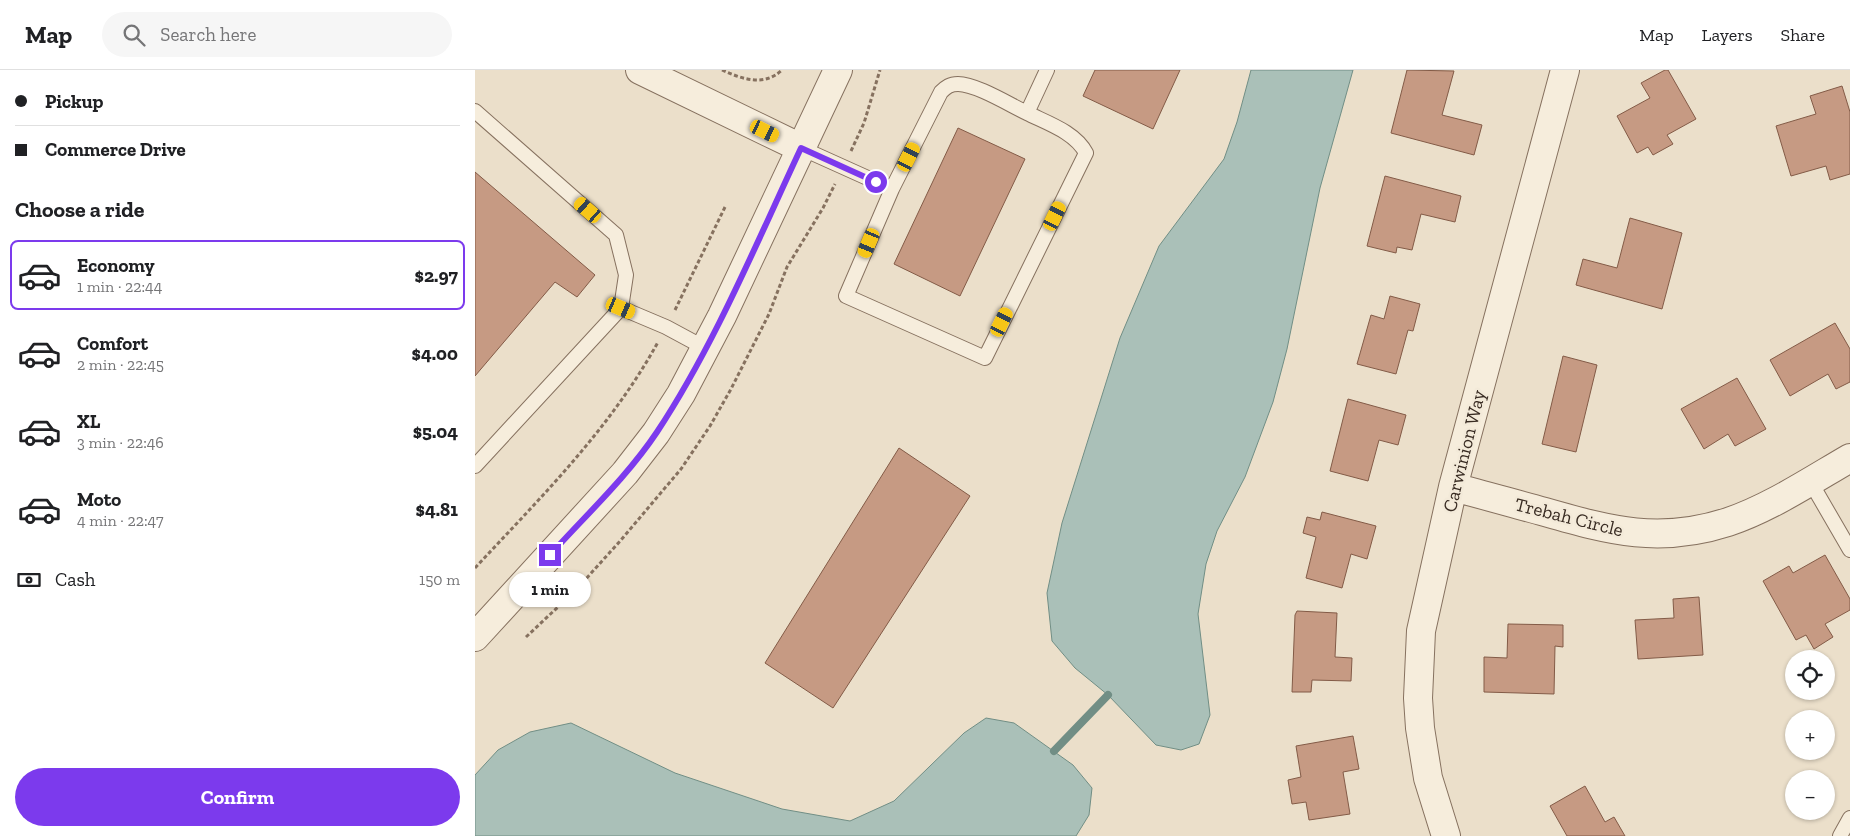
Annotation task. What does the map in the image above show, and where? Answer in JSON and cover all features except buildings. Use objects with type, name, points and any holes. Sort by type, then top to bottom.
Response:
[{"type":"street","points":[[640,70],[801,148]]},
{"type":"street","points":[[475,637],[625,473],[656,434],[681,394],[705,348],[838,70]]},
{"type":"street","name":"Carwinion Way","points":[[1445,836],[1430,787],[1423,753],[1418,698],[1421,631],[1453,487],[1565,70]]},
{"type":"street","name":"Trebah Circle","points":[[1453,487],[1605,528],[1631,532],[1673,533],[1701,529],[1730,521],[1764,506],[1850,458]]},
{"type":"lane","points":[[1027,113],[1047,70]]},
{"type":"lane","points":[[958,84],[969,85],[1027,113],[1072,136],[1081,144],[1086,153],[985,358],[846,296],[892,189],[941,92],[948,86],[958,84]]},
{"type":"lane","points":[[475,111],[616,235],[626,275],[621,308],[475,466]]},
{"type":"lane","points":[[801,148],[892,189]]},
{"type":"lane","points":[[621,308],[666,327],[705,348]]},
{"type":"lane","points":[[1810,481],[1850,550]]},
{"type":"lane","points":[[1840,836],[1850,818]]},
{"type":"path","points":[[722,70],[744,79],[757,81],[781,70]]},
{"type":"path","points":[[526,637],[575,591],[621,540],[681,469],[705,433],[769,314],[787,267],[823,208],[843,168],[864,123],[881,70]]},
{"type":"path","points":[[475,568],[585,449],[606,423],[651,354],[666,327],[688,287],[726,205]]},
{"type":"water","points":[[1251,70],[1353,70],[1320,188],[1287,349],[1273,402],[1245,477],[1217,531],[1206,564],[1198,614],[1210,715],[1199,744],[1181,750],[1156,745],[1108,695],[1075,668],[1052,641],[1047,593],[1062,523],[1120,338],[1159,246],[1224,159],[1237,122]]},
{"type":"water","points":[[986,718],[1014,723],[1073,765],[1092,788],[1089,815],[1076,836],[475,836],[475,775],[498,750],[530,732],[571,723],[675,773],[782,809],[850,821],[894,801],[964,733]]},
{"type":"waterway","points":[[1054,751],[1108,695]]},
{"type":"route","points":[[550,555],[625,473],[656,434],[681,394],[722,316],[801,148],[876,182]]}]
